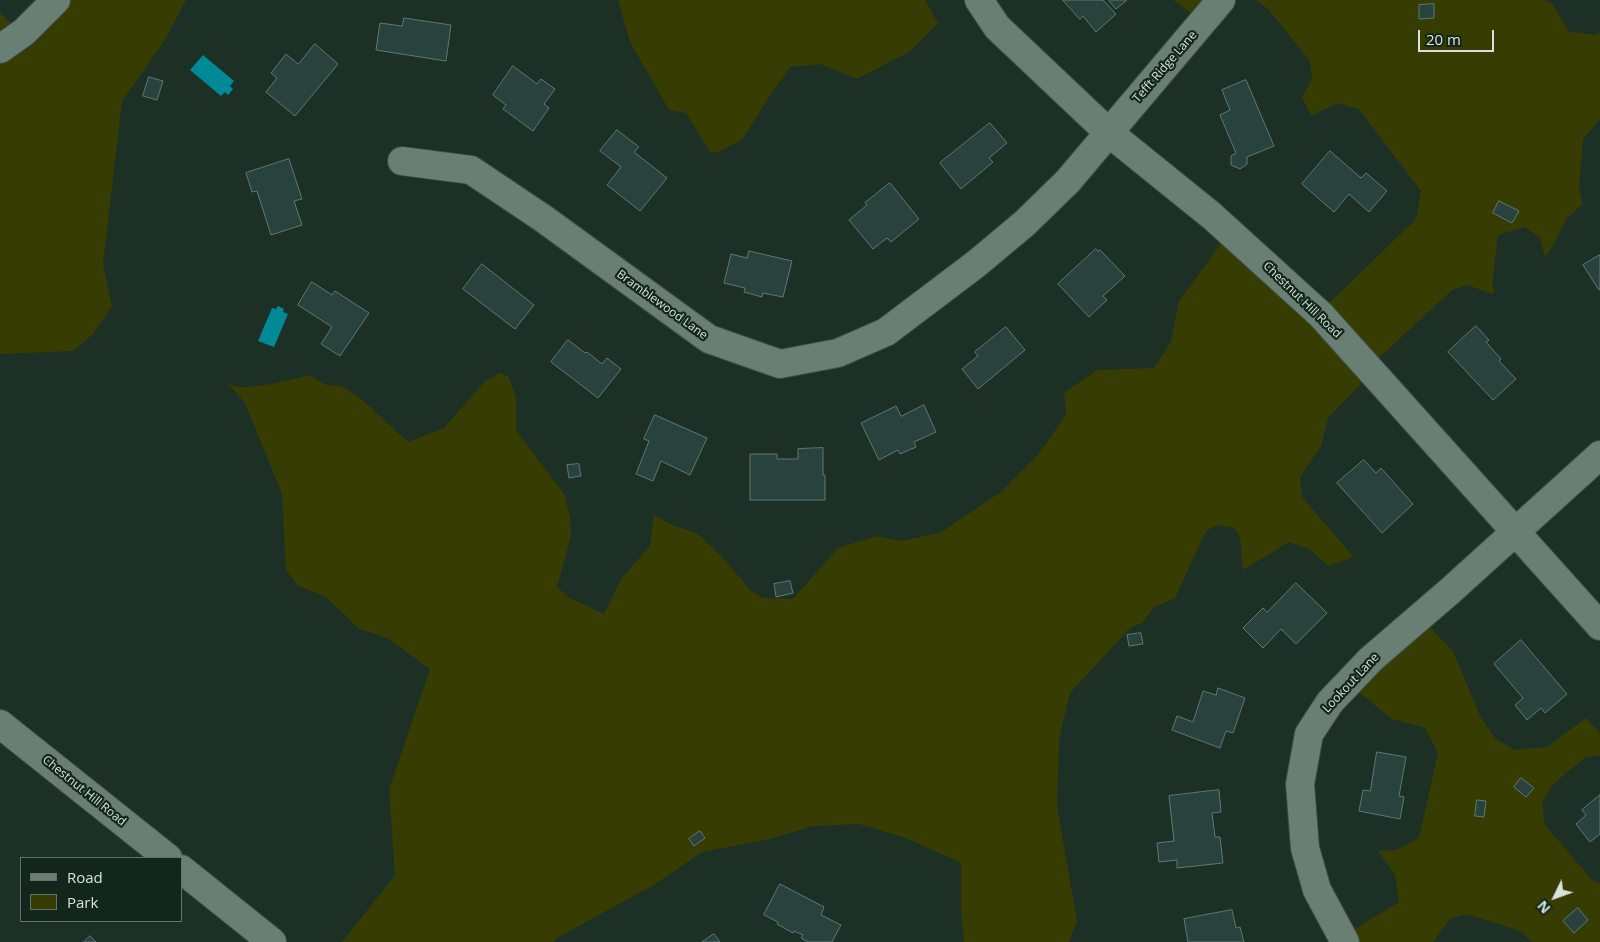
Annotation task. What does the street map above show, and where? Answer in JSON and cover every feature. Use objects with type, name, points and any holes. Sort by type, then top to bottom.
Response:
[{"type":"street","points":[[0,49],[24,32],[56,0]]},
{"type":"street","name":"Chestnut Hill Road","points":[[979,0],[996,27],[1108,132],[1212,216],[1321,315],[1600,626]]},
{"type":"street","name":"Tefft Ridge Lane","points":[[1108,132],[1166,67],[1221,0]]},
{"type":"street","name":"Bramblewood Lane","points":[[402,161],[471,170],[544,219],[709,339],[780,364],[838,353],[886,332],[976,264],[1025,222],[1068,181],[1108,132]]},
{"type":"street","name":"Lookout Lane","points":[[1345,942],[1317,890],[1305,848],[1300,784],[1309,734],[1330,702],[1371,659],[1450,591],[1600,455]]},
{"type":"street","name":"Chestnut Hill Road","points":[[0,724],[167,857]]},
{"type":"street","points":[[182,870],[272,942]]},
{"type":"green space","points":[[53,0],[186,0],[165,40],[122,101],[103,264],[112,306],[92,335],[73,351],[0,354],[0,12],[18,31]]},
{"type":"green space","points":[[618,0],[925,0],[938,23],[909,52],[857,79],[820,64],[790,67],[742,140],[718,152],[710,152],[686,113],[669,110],[630,42]]},
{"type":"green space","points":[[1173,0],[1220,0],[1193,14]]},
{"type":"green space","points":[[1256,0],[1542,0],[1552,3],[1568,31],[1595,35],[1600,32],[1600,119],[1583,139],[1579,189],[1583,204],[1566,219],[1553,246],[1545,257],[1540,238],[1525,227],[1498,235],[1492,286],[1495,289],[1493,294],[1467,285],[1452,290],[1379,358],[1376,368],[1328,418],[1321,446],[1300,477],[1302,497],[1354,557],[1328,566],[1309,549],[1289,542],[1243,570],[1240,537],[1234,528],[1217,525],[1206,531],[1175,598],[1153,608],[1142,623],[1131,627],[1070,693],[1059,740],[1057,806],[1077,921],[1069,942],[964,942],[961,912],[961,863],[906,838],[859,824],[813,826],[770,839],[702,852],[654,885],[557,938],[553,942],[342,942],[395,875],[389,789],[430,669],[387,638],[359,629],[327,598],[297,585],[286,570],[282,494],[245,403],[227,383],[234,386],[255,386],[310,375],[326,385],[341,386],[359,397],[408,442],[444,428],[485,381],[500,373],[508,376],[516,397],[516,430],[565,495],[571,536],[557,587],[570,598],[604,614],[621,579],[650,546],[654,515],[674,526],[697,533],[725,560],[751,591],[763,598],[793,599],[838,548],[877,536],[900,541],[940,533],[1002,491],[1037,456],[1066,415],[1064,393],[1097,370],[1154,368],[1171,342],[1179,301],[1231,230],[1327,305],[1416,219],[1421,191],[1359,109],[1337,103],[1311,116],[1302,97],[1312,79],[1310,61],[1269,10]]},
{"type":"green space","points":[[1419,616],[1453,651],[1481,718],[1496,739],[1515,750],[1547,747],[1586,718],[1600,733],[1600,755],[1586,757],[1552,785],[1542,803],[1545,825],[1592,880],[1600,884],[1600,942],[1533,942],[1518,930],[1466,914],[1450,919],[1433,942],[1352,942],[1348,933],[1399,902],[1395,875],[1378,851],[1396,850],[1419,838],[1438,753],[1425,728],[1392,719],[1348,684]]},
{"type":"water","points":[[203,55],[234,81],[230,86],[233,89],[228,95],[225,92],[221,96],[190,70]]},
{"type":"water","points":[[278,306],[284,309],[283,312],[288,314],[274,347],[258,341],[272,308],[276,309]]},
{"type":"building","points":[[1063,0],[1103,0],[1116,14],[1096,32],[1083,16],[1080,19]]},
{"type":"building","points":[[1110,0],[1127,0],[1116,9]]},
{"type":"building","points":[[1434,4],[1434,18],[1419,19],[1419,5]]},
{"type":"building","points":[[404,18],[451,25],[446,61],[376,50],[380,23],[402,26]]},
{"type":"building","points":[[315,44],[338,64],[295,116],[266,92],[277,78],[271,73],[286,54],[298,64]]},
{"type":"building","points":[[513,66],[537,84],[541,79],[555,89],[544,104],[549,108],[533,131],[503,109],[506,105],[493,95]]},
{"type":"building","points":[[149,77],[163,81],[157,100],[143,96]]},
{"type":"building","points":[[1246,80],[1274,146],[1247,157],[1247,164],[1240,169],[1231,165],[1231,156],[1236,153],[1220,115],[1230,110],[1222,90]]},
{"type":"building","points":[[990,123],[1007,143],[989,158],[993,162],[961,189],[940,163]]},
{"type":"building","points":[[617,130],[639,147],[634,152],[667,178],[640,211],[607,185],[621,167],[600,151]]},
{"type":"building","points":[[1330,151],[1361,178],[1366,173],[1387,191],[1369,212],[1349,194],[1334,212],[1302,184]]},
{"type":"building","points":[[289,159],[302,199],[294,201],[302,225],[271,235],[257,191],[252,192],[246,173]]},
{"type":"building","points":[[890,183],[919,219],[891,242],[887,238],[873,249],[849,220],[867,205],[865,203]]},
{"type":"building","points":[[1499,201],[1519,211],[1512,223],[1493,213]]},
{"type":"building","points":[[1096,249],[1100,250],[1125,276],[1103,296],[1107,300],[1089,317],[1058,284]]},
{"type":"building","points":[[749,251],[792,261],[783,297],[763,293],[762,297],[744,292],[745,288],[724,283],[731,254],[747,258]]},
{"type":"building","points":[[1600,255],[1600,289],[1599,290],[1583,265]]},
{"type":"building","points":[[482,264],[534,305],[515,329],[463,289]]},
{"type":"building","points":[[312,282],[332,295],[335,291],[369,313],[340,356],[321,344],[332,327],[298,305]]},
{"type":"building","points":[[1476,326],[1489,340],[1486,342],[1501,359],[1499,361],[1516,379],[1493,400],[1448,352]]},
{"type":"building","points":[[1006,327],[1025,350],[978,389],[962,369],[978,356],[975,352]]},
{"type":"building","points":[[568,340],[602,364],[607,358],[621,369],[598,398],[551,362]]},
{"type":"building","points":[[924,405],[936,432],[914,442],[916,447],[900,454],[898,450],[879,460],[861,423],[896,406],[901,416]]},
{"type":"building","points":[[655,415],[707,438],[690,475],[661,461],[653,481],[636,474],[649,441],[644,439]]},
{"type":"building","points":[[823,448],[825,500],[750,500],[750,454],[777,454],[777,459],[798,459],[798,449]]},
{"type":"building","points":[[1364,460],[1376,473],[1381,468],[1413,504],[1382,533],[1337,483]]},
{"type":"building","points":[[579,464],[581,476],[569,478],[567,465]]},
{"type":"building","points":[[790,581],[793,593],[776,597],[774,584]]},
{"type":"building","points":[[1296,583],[1327,613],[1296,644],[1281,629],[1263,648],[1243,628],[1263,608],[1267,612]]},
{"type":"building","points":[[1141,633],[1143,644],[1129,646],[1127,635]]},
{"type":"building","points":[[1521,640],[1567,694],[1545,713],[1541,708],[1527,720],[1515,705],[1523,698],[1494,664]]},
{"type":"building","points":[[1218,688],[1245,698],[1233,733],[1226,731],[1220,748],[1172,730],[1177,716],[1193,722],[1203,691],[1216,695]]},
{"type":"building","points":[[1377,752],[1406,757],[1399,796],[1404,797],[1400,819],[1359,811],[1363,790],[1370,791]]},
{"type":"building","points":[[1521,778],[1534,788],[1526,797],[1514,787]]},
{"type":"building","points":[[1219,790],[1221,812],[1212,813],[1215,837],[1220,837],[1223,863],[1177,868],[1177,860],[1159,862],[1157,843],[1174,841],[1169,796]]},
{"type":"building","points":[[1600,795],[1600,834],[1590,842],[1576,824],[1586,815],[1582,810]]},
{"type":"building","points":[[1477,800],[1486,801],[1484,817],[1475,816]]},
{"type":"building","points":[[700,831],[705,838],[694,846],[689,839]]},
{"type":"building","points":[[780,884],[824,907],[821,915],[841,925],[832,942],[808,942],[801,938],[803,935],[794,931],[793,933],[764,915]]},
{"type":"building","points":[[1578,908],[1588,920],[1574,933],[1563,921]]},
{"type":"building","points":[[1232,910],[1236,928],[1240,927],[1244,942],[1188,942],[1184,919]]},
{"type":"building","points":[[714,934],[720,942],[702,942]]},
{"type":"building","points":[[90,936],[96,942],[84,942]]}]
